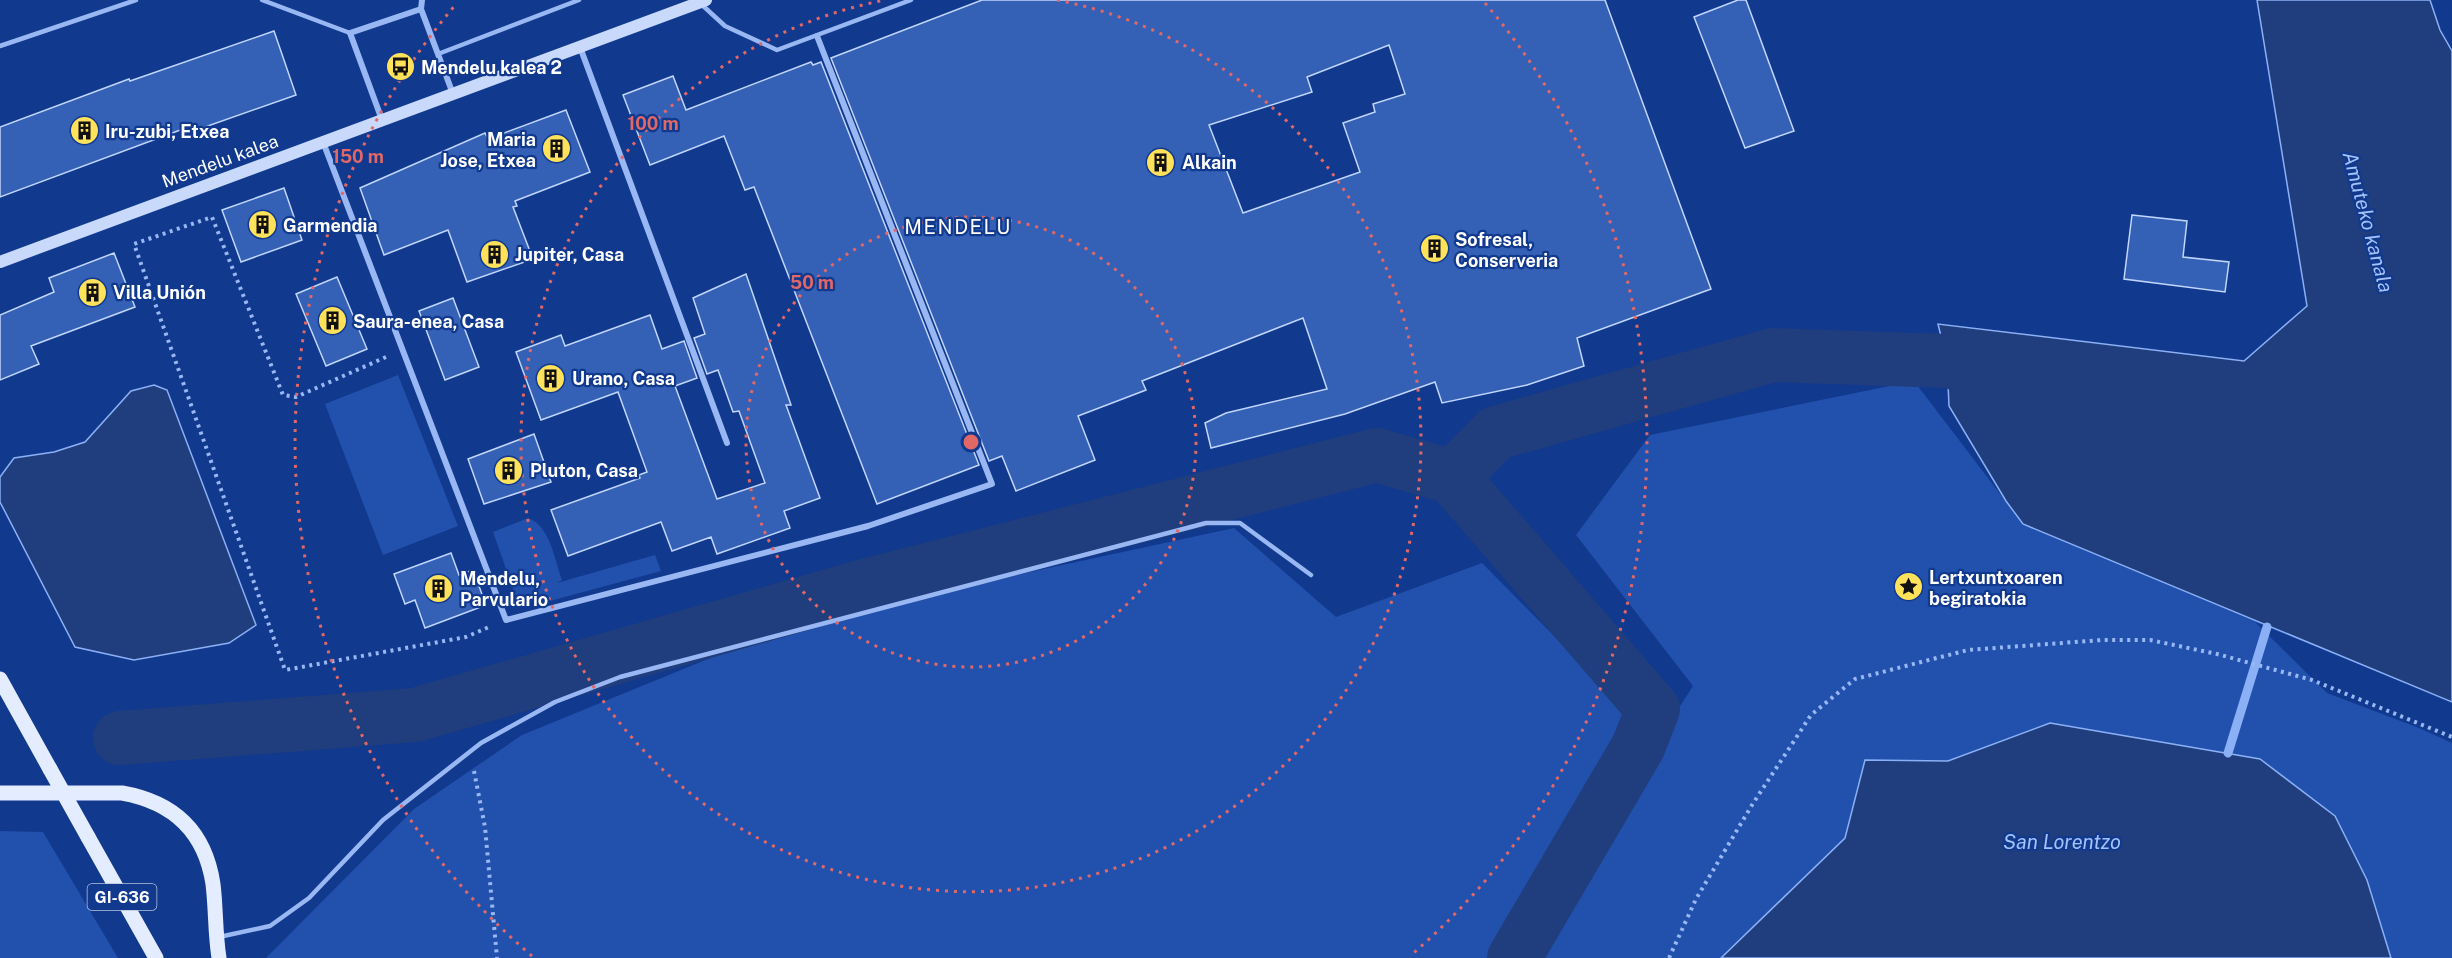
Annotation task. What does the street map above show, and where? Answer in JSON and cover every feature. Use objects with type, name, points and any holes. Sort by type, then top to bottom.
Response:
[{"type":"main road","name":"Mendelu kalea","points":[[0,262],[703,1]]},
{"type":"main road","name":"GI-636","points":[[0,679],[156,958]]},
{"type":"main road","points":[[0,793],[122,793],[141,796],[177,815],[191,830],[210,866],[219,958]]},
{"type":"street","points":[[422,0],[421,9],[453,94]]},
{"type":"street","points":[[382,120],[351,33],[421,9]]},
{"type":"street","points":[[323,142],[506,620],[868,526],[992,484],[817,36]]},
{"type":"street","points":[[580,47],[726,443]]},
{"type":"lane","points":[[0,46],[136,0]]},
{"type":"lane","points":[[262,0],[351,33]]},
{"type":"lane","points":[[438,54],[579,0]]},
{"type":"lane","points":[[703,1],[725,26],[777,50],[911,0]]},
{"type":"lane","points":[[217,938],[270,926],[309,898],[383,820],[481,743],[555,702],[620,677],[1206,523],[1240,523],[1311,575]]},
{"type":"path","points":[[403,350],[296,397],[283,395],[212,217],[134,244],[285,670],[466,637],[506,620]]},
{"type":"path","points":[[1669,958],[1696,899],[1752,806],[1811,716],[1855,679],[1968,650],[2102,640],[2150,640],[2217,654],[2312,680],[2452,737]]},
{"type":"path","points":[[470,752],[485,826],[497,958]]},
{"type":"shaded area","points":[[398,375],[458,526],[383,555],[325,404]]},
{"type":"shaded area","points":[[1914,381],[2007,503],[2113,451],[2452,702],[2255,622],[2327,693],[2452,743],[2452,958],[2391,958],[2367,880],[2050,723],[1948,761],[1866,760],[1845,838],[1721,958],[1518,958],[1693,686],[1576,535],[1650,435]]},
{"type":"shaded area","points":[[528,518],[542,528],[551,544],[562,580],[557,583],[655,555],[661,571],[550,601],[522,604],[517,600],[493,532]]},
{"type":"shaded area","points":[[1234,528],[1336,617],[1482,563],[1636,719],[1488,958],[266,958],[414,809],[522,735],[798,622]]},
{"type":"shaded area","points":[[0,831],[43,832],[118,958],[0,958]]},
{"type":"water","name":"Amuteko kanala","points":[[2257,0],[2430,0],[2440,30],[2452,51],[2452,702],[2023,524],[2006,501],[1949,406],[1947,361],[1938,324],[2244,361],[2307,306]]},
{"type":"water","points":[[154,385],[167,390],[256,625],[229,643],[134,660],[75,647],[0,502],[0,477],[14,458],[54,452],[85,442],[131,391]]},
{"type":"water","name":"San Lorentzo","points":[[2050,723],[2260,759],[2335,816],[2367,880],[2391,958],[1721,958],[1845,838],[1865,760],[1948,761]]},
{"type":"building","points":[[982,0],[1605,0],[1711,289],[1577,338],[1584,366],[1527,385],[1442,403],[1435,382],[1345,414],[1211,448],[1205,423],[1226,413],[1327,389],[1303,318],[1142,381],[1146,390],[1078,416],[1095,460],[1016,491],[1002,456],[989,461],[831,58]],"holes":[[[1389,45],[1405,94],[1373,104],[1375,112],[1343,123],[1360,172],[1243,213],[1209,125],[1312,92],[1307,77]]]},
{"type":"building","points":[[1738,0],[1746,0],[1794,131],[1745,148],[1694,17]]},
{"type":"building","points":[[274,31],[296,95],[185,134],[183,129],[0,197],[0,127],[129,79],[130,81]]},
{"type":"building","points":[[811,62],[813,65],[821,62],[979,465],[877,504],[754,187],[745,190],[724,136],[650,165],[623,95],[673,76],[686,110]]},
{"type":"building","points":[[566,110],[590,172],[515,201],[517,206],[513,207],[533,259],[467,282],[448,230],[384,255],[360,188],[485,133],[488,139]]},
{"type":"building","name":"Garmendia","points":[[284,188],[302,240],[241,262],[222,210]]},
{"type":"building","points":[[2132,215],[2187,221],[2183,257],[2229,262],[2225,292],[2124,279]]},
{"type":"building","points":[[114,253],[135,307],[31,346],[39,364],[0,380],[0,315],[54,292],[49,278]]},
{"type":"building","points":[[746,274],[791,405],[786,405],[820,498],[784,511],[790,528],[717,554],[711,537],[672,551],[661,522],[568,556],[551,510],[640,478],[639,475],[647,472],[618,392],[541,420],[516,352],[561,335],[565,346],[650,315],[662,349],[684,341],[697,378],[675,386],[717,499],[765,483],[739,411],[733,412],[718,370],[707,374],[694,338],[705,334],[693,298]]},
{"type":"building","name":"Saura-enea, Casa","points":[[337,277],[367,349],[326,366],[296,294]]},
{"type":"building","points":[[453,298],[479,367],[445,380],[419,311]]},
{"type":"building","name":"Pluton, Casa","points":[[534,434],[551,482],[484,504],[468,459]]},
{"type":"building","name":"Mendelu, Parvulario","points":[[451,553],[459,575],[473,570],[486,605],[425,628],[415,600],[405,604],[394,574]]},
{"type":"waterway","points":[[120,738],[415,715],[857,588],[1377,455],[1452,477],[1496,433],[1773,355],[1947,361],[2018,380]]},
{"type":"waterway","points":[[1452,477],[1653,709],[1638,747],[1514,958]]},
{"type":"waterway","points":[[2228,753],[2267,627]]},
{"type":"place","name":"Mendelu kalea 2","points":[[400,67]]},
{"type":"place","name":"Iru-zubi, Etxea","points":[[84,131]]},
{"type":"place","name":"Maria Jose, Etxea","points":[[557,149]]},
{"type":"place","name":"Alkain","points":[[1161,162]]},
{"type":"place","name":"Garmendia","points":[[262,225]]},
{"type":"place","name":"Sofresal, Conserveria","points":[[1434,249]]},
{"type":"place","name":"Jupiter, Casa","points":[[494,254]]},
{"type":"place","name":"Villa Unión","points":[[92,292]]},
{"type":"place","name":"Saura-enea, Casa","points":[[332,321]]},
{"type":"place","name":"Urano, Casa","points":[[551,378]]},
{"type":"place","name":"Pluton, Casa","points":[[509,470]]},
{"type":"place","name":"Lertxuntxoaren begiratokia","points":[[1908,587]]},
{"type":"place","name":"Mendelu, Parvulario","points":[[439,588]]},
{"type":"district","name":"MENDELU","points":[[958,227]]}]
